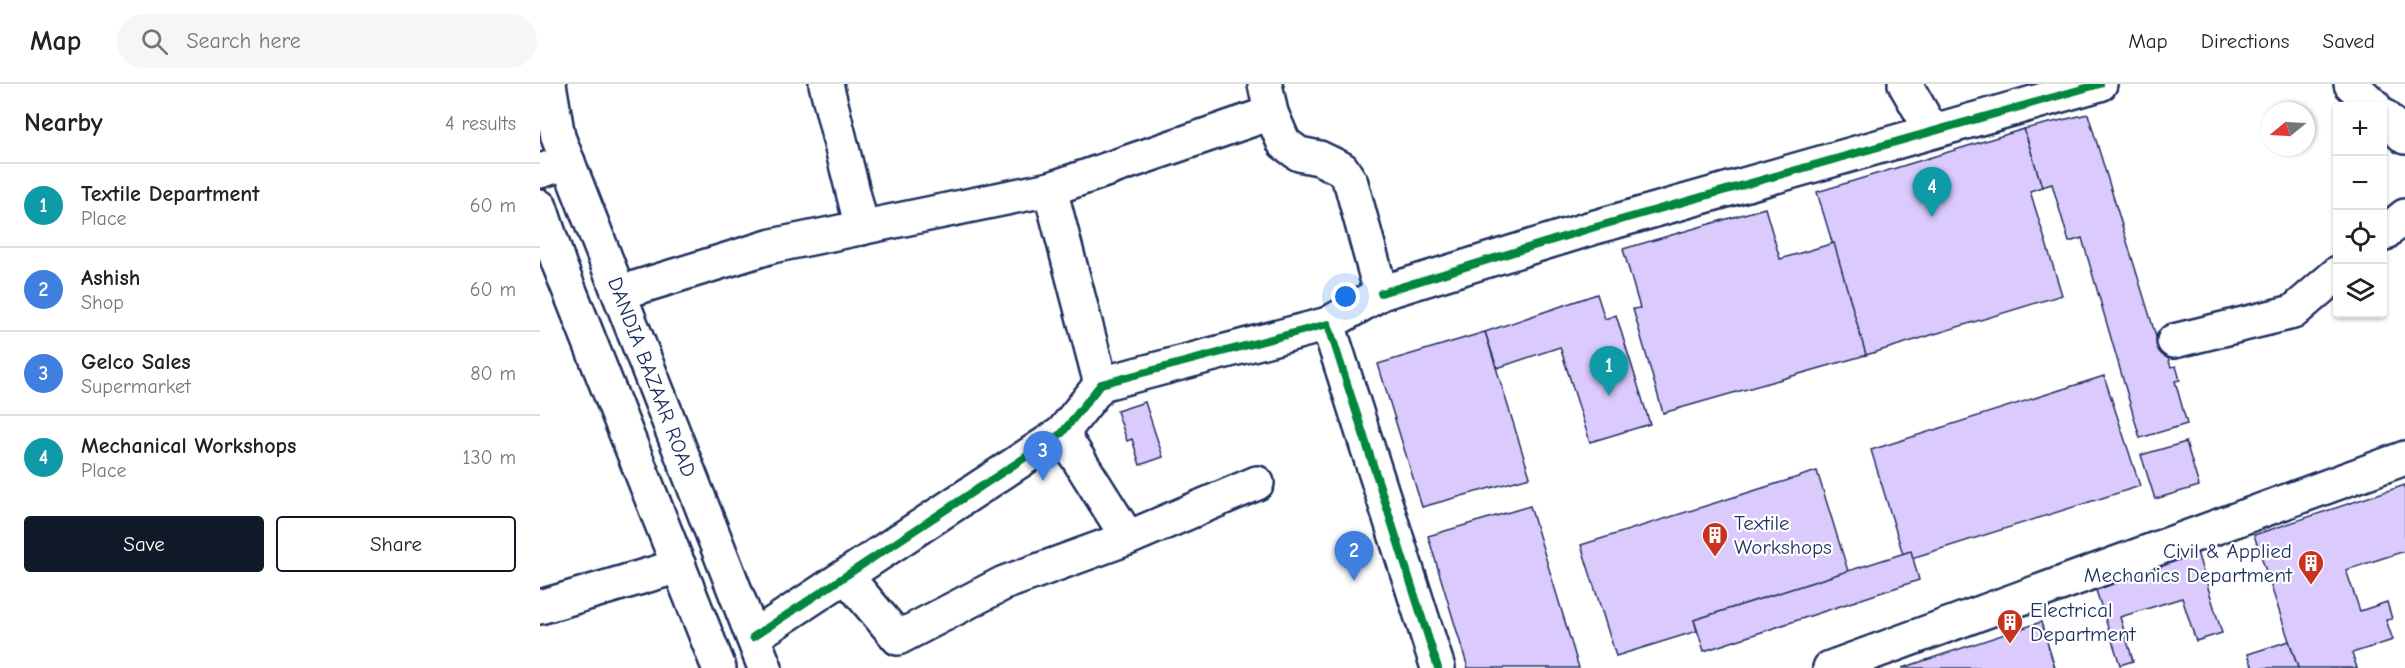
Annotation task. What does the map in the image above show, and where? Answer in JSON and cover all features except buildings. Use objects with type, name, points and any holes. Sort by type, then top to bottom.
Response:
[{"type":"street","name":"DANDIA BAZAAR ROAD","points":[[549,84],[558,137],[554,166],[619,293],[765,668]]},
{"type":"street","points":[[826,84],[862,228]]},
{"type":"street","points":[[1905,84],[1932,131]]},
{"type":"street","points":[[753,637],[1062,433],[1101,384],[1328,324],[1381,293],[1592,228],[2100,84]]},
{"type":"street","points":[[2351,84],[2370,102]]},
{"type":"street","points":[[619,293],[772,246],[1050,189],[1268,99],[1284,143],[1299,154],[1318,158],[1342,169],[1351,183],[1381,293]]},
{"type":"street","points":[[2387,120],[2405,137]]},
{"type":"street","points":[[1050,189],[1101,384]]},
{"type":"street","name":"DANDIA BAZAAR ROAD","points":[[540,207],[559,264],[719,668]]},
{"type":"street","points":[[2387,231],[2405,216]]},
{"type":"street","points":[[2174,341],[2293,312],[2333,277]]},
{"type":"street","points":[[1328,324],[1432,666]]},
{"type":"street","points":[[1062,433],[1128,538]]},
{"type":"street","points":[[1830,668],[2405,458]]},
{"type":"street","points":[[846,576],[898,638],[1004,583],[1128,538],[1257,483]]},
{"type":"street","points":[[540,608],[679,566]]},
{"type":"cycle path","points":[[1381,293],[1592,228],[2100,84]]},
{"type":"cycle path","points":[[753,637],[1062,433],[1101,384],[1328,324],[1438,668]]},
{"type":"place","name":"Mechanical Workshops","points":[[1932,217]]},
{"type":"place","name":"Textile Department","points":[[1609,396]]},
{"type":"place","name":"Gelco Sales","points":[[1043,481]]},
{"type":"place","name":"Textile Workshops","points":[[1715,558]]},
{"type":"place","name":"Ashish","points":[[1354,581]]},
{"type":"place","name":"Civil & Applied Mechanics Department","points":[[2311,586]]},
{"type":"place","name":"Electrical Department","points":[[2010,645]]}]
